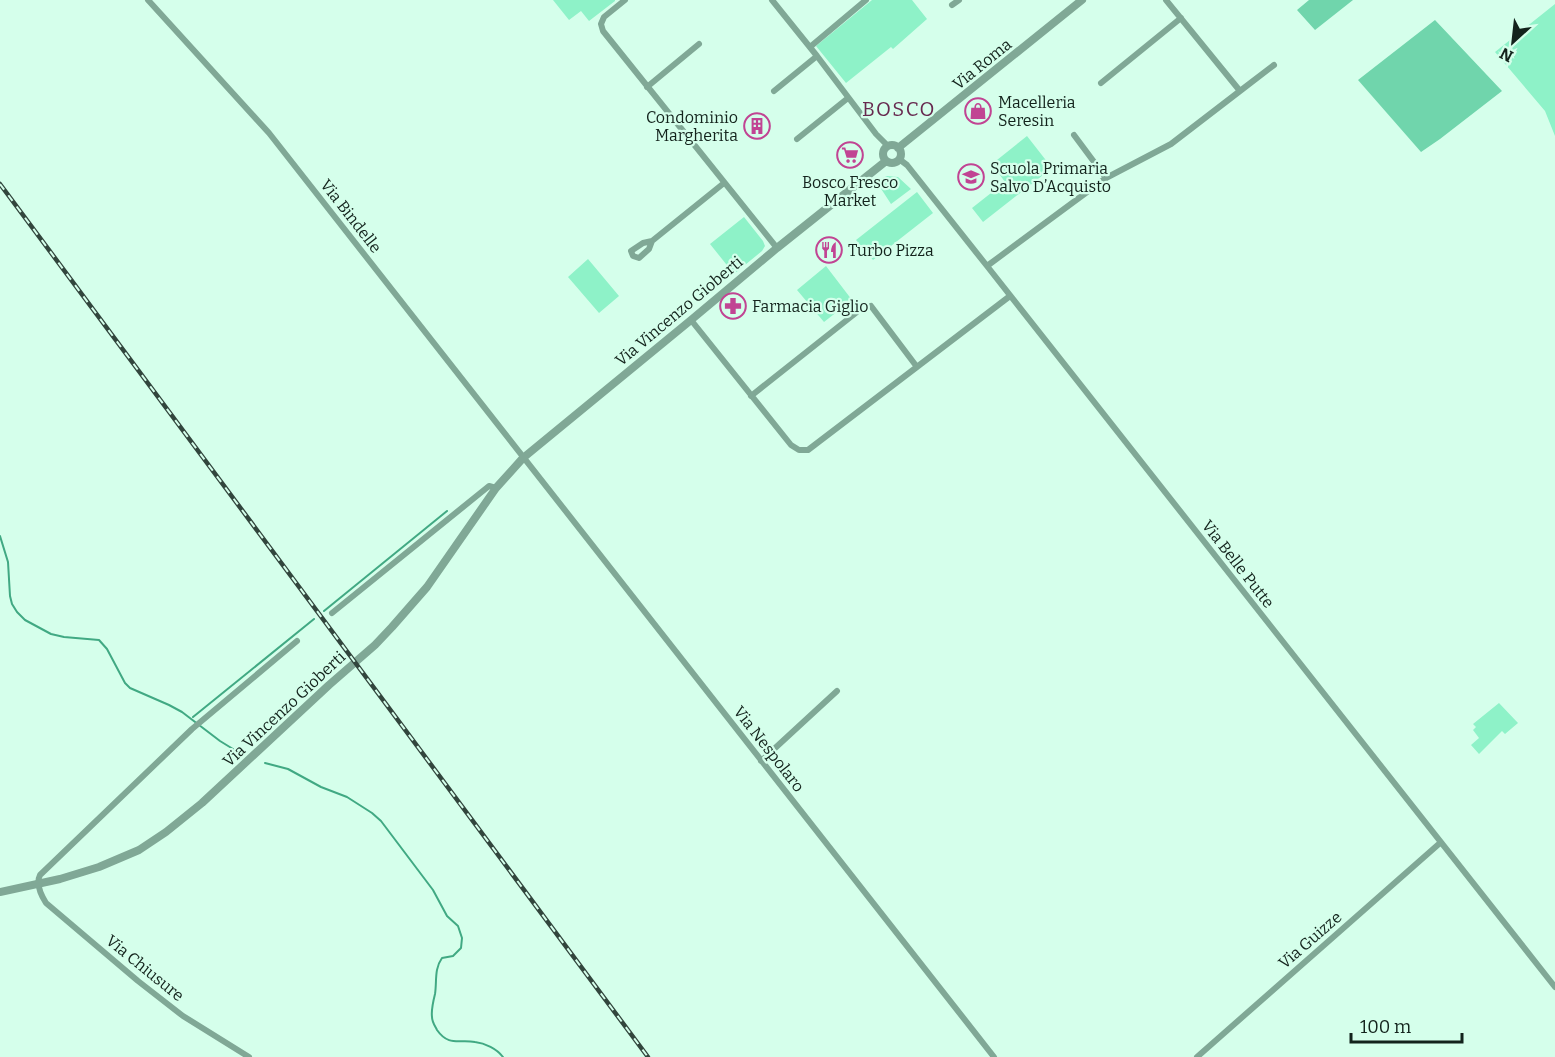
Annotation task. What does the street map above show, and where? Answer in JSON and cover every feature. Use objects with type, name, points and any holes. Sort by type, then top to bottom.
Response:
[{"type":"street","name":"Via Bindelle","points":[[148,0],[269,133],[523,458]]},
{"type":"street","points":[[625,0],[604,17],[601,24],[603,31],[777,248]]},
{"type":"street","points":[[772,0],[876,135],[888,146],[898,148],[901,154],[899,159],[893,163],[886,161],[883,153],[888,146]]},
{"type":"street","points":[[810,47],[866,0]]},
{"type":"street","points":[[952,5],[959,0]]},
{"type":"street","name":"Via Roma","points":[[898,148],[1082,0]]},
{"type":"street","points":[[1166,0],[1240,91]]},
{"type":"street","points":[[1101,83],[1181,18]]},
{"type":"street","points":[[646,87],[699,44]]},
{"type":"street","points":[[774,91],[817,56]]},
{"type":"street","points":[[987,266],[1106,178],[1171,144],[1274,65]]},
{"type":"street","points":[[797,138],[848,98]]},
{"type":"street","points":[[1074,135],[1106,178]]},
{"type":"street","name":"Via Belle Putte","points":[[899,159],[907,165],[1555,987]]},
{"type":"street","name":"Via Vincenzo Gioberti","points":[[0,892],[99,867],[139,850],[166,832],[375,645],[427,587],[496,488],[523,458],[886,161]]},
{"type":"street","points":[[652,241],[724,183]]},
{"type":"street","points":[[692,320],[791,445],[799,450],[808,450],[1010,296]]},
{"type":"street","points":[[871,306],[917,367]]},
{"type":"street","points":[[751,396],[857,312]]},
{"type":"street","name":"Via Nespolaro","points":[[523,458],[994,1057]]},
{"type":"street","name":"Via Vincenzo Gioberti","points":[[332,613],[489,486],[496,488]]},
{"type":"street","points":[[39,884],[40,874],[192,729],[297,641]]},
{"type":"street","points":[[761,761],[837,692]]},
{"type":"street","name":"Via Guizze","points":[[1197,1057],[1440,843]]},
{"type":"street","name":"Via Chiusure","points":[[39,884],[46,903],[138,981],[183,1016],[249,1057]]},
{"type":"green space","points":[[553,0],[615,1],[589,21],[581,11],[569,20]]},
{"type":"green space","points":[[872,0],[912,0],[927,19],[893,49],[891,47],[846,83],[816,46]]},
{"type":"green space","points":[[1309,0],[1353,0],[1315,30],[1297,10]]},
{"type":"green space","points":[[1555,4],[1555,136],[1545,111],[1495,52]]},
{"type":"green space","points":[[1435,20],[1502,91],[1421,152],[1358,80]]},
{"type":"green space","points":[[1027,136],[1052,168],[983,222],[972,208],[1005,182],[992,164]]},
{"type":"green space","points":[[887,176],[898,177],[911,189],[891,204],[876,181]]},
{"type":"green space","points":[[917,192],[933,213],[873,260],[856,240]]},
{"type":"green space","points":[[744,217],[765,246],[734,274],[710,244]]},
{"type":"green space","points":[[588,259],[619,296],[599,313],[568,277]]},
{"type":"green space","points":[[826,266],[852,300],[824,322],[797,290]]},
{"type":"green space","points":[[1499,703],[1518,723],[1505,734],[1502,731],[1479,754],[1471,745],[1479,738],[1473,730],[1476,727],[1473,724]]},
{"type":"waterway","points":[[324,611],[447,511]]},
{"type":"waterway","points":[[0,536],[8,562],[12,604],[25,620],[51,634],[99,640],[107,649],[130,688],[182,712],[233,749]]},
{"type":"waterway","points":[[193,717],[314,619]]},
{"type":"waterway","points":[[265,763],[288,769],[321,787],[347,797],[381,821],[433,890],[447,916],[458,926],[462,938],[461,948],[453,956],[442,958],[438,967],[432,1012],[432,1019],[437,1030],[446,1039],[483,1044],[494,1049],[503,1057]]},
{"type":"railway","points":[[0,184],[648,1057]]},
{"type":"place","name":"Macelleria Seresin","points":[[978,111]]},
{"type":"place","name":"Condominio Margherita","points":[[757,126]]},
{"type":"place","name":"Bosco Fresco Market","points":[[850,155]]},
{"type":"place","name":"Scuola Primaria Salvo D’Acquisto","points":[[971,177]]},
{"type":"place","name":"Turbo Pizza","points":[[829,250]]},
{"type":"place","name":"Farmacia Giglio","points":[[733,306]]},
{"type":"district","name":"BOSCO","points":[[899,109]]}]
